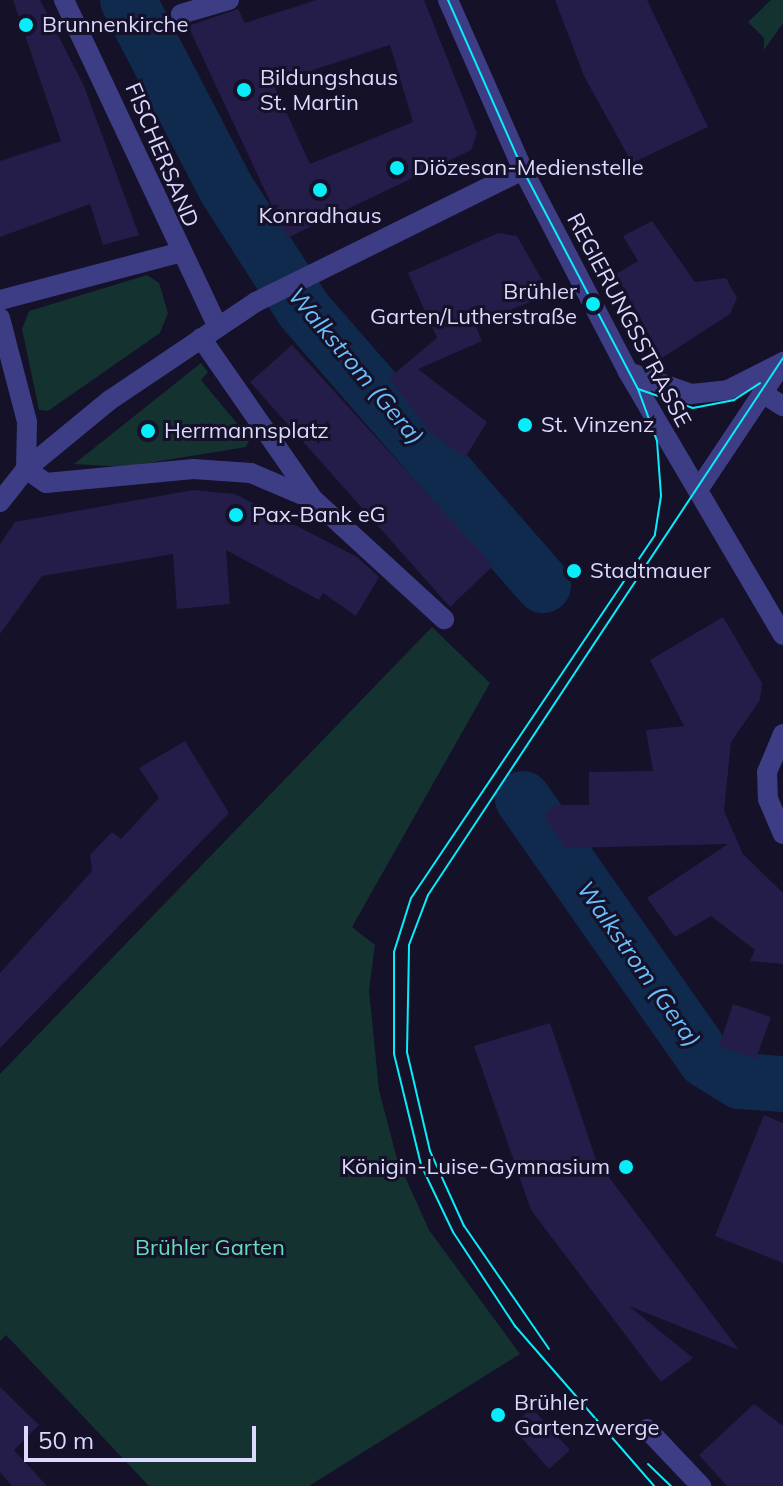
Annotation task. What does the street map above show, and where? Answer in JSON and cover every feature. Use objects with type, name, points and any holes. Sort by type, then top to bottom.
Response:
[{"type":"street","name":"FISCHERSAND","points":[[64,0],[178,253],[210,332]]},
{"type":"street","points":[[181,14],[229,0]]},
{"type":"street","name":"REGIERUNGSSTRASSE","points":[[448,0],[523,170],[628,372],[783,635]]},
{"type":"street","points":[[0,502],[26,469],[210,332],[256,302],[318,267],[523,170]]},
{"type":"street","points":[[0,300],[178,253]]},
{"type":"street","points":[[0,318],[27,422],[26,469]]},
{"type":"street","points":[[210,332],[313,499],[444,619]]},
{"type":"street","points":[[628,372],[691,394],[728,390],[783,362]]},
{"type":"street","points":[[698,490],[783,362]]},
{"type":"street","points":[[762,393],[783,406]]},
{"type":"street","points":[[26,469],[46,483],[193,469],[251,473],[313,499]]},
{"type":"street","points":[[783,734],[767,772],[768,799],[783,834]]},
{"type":"street","points":[[647,1429],[701,1486]]},
{"type":"green space","points":[[771,0],[783,0],[783,23],[764,50],[764,38],[748,22]]},
{"type":"green space","points":[[147,275],[159,283],[168,313],[160,333],[48,411],[39,410],[22,329],[29,311]]},
{"type":"green space","points":[[201,363],[208,372],[201,380],[250,439],[246,447],[124,467],[74,464]]},
{"type":"green space","name":"Brühler Garten","points":[[432,627],[490,683],[352,927],[375,945],[369,990],[379,1090],[397,1159],[429,1230],[520,1354],[309,1486],[149,1486],[6,1335],[0,1341],[0,1074]]},
{"type":"building","points":[[13,0],[40,0],[84,86],[139,235],[103,245],[90,204],[0,237],[0,161],[61,141]]},
{"type":"building","points":[[316,0],[424,0],[477,133],[471,150],[287,238],[188,26],[238,9],[245,23]],"holes":[[[390,45],[413,122],[310,164],[273,83]]]},
{"type":"building","points":[[555,0],[647,0],[708,127],[632,163],[584,76]]},
{"type":"building","points":[[652,221],[695,282],[726,278],[737,298],[730,314],[662,358],[616,274],[638,261],[623,236]]},
{"type":"building","points":[[498,233],[517,236],[550,294],[475,324],[482,341],[418,369],[487,422],[465,458],[430,432],[389,378],[437,338],[408,273]]},
{"type":"building","points":[[292,345],[493,566],[450,607],[250,382]]},
{"type":"building","points":[[193,490],[235,494],[357,557],[379,577],[356,616],[323,593],[319,600],[226,550],[230,604],[177,609],[173,554],[42,576],[0,634],[0,544],[15,522]]},
{"type":"building","points":[[723,617],[762,683],[760,700],[731,742],[724,811],[743,854],[783,893],[783,964],[750,961],[755,950],[711,916],[675,937],[647,898],[728,844],[565,848],[544,816],[554,805],[589,805],[589,772],[653,771],[646,730],[684,726],[650,660]]},
{"type":"building","points":[[185,741],[229,813],[0,1048],[0,973],[92,871],[90,855],[112,832],[121,839],[159,798],[139,768]]},
{"type":"building","points":[[733,1004],[771,1017],[756,1059],[719,1046]]},
{"type":"building","points":[[550,1023],[596,1160],[739,1350],[629,1306],[693,1358],[661,1382],[531,1210],[474,1046]]},
{"type":"building","points":[[764,1115],[783,1123],[783,1263],[715,1236]]},
{"type":"building","points":[[0,1387],[39,1425],[14,1450],[47,1486],[12,1486],[0,1472]]},
{"type":"building","points":[[754,1404],[783,1426],[783,1486],[727,1486],[699,1455]]},
{"type":"building","points":[[532,1408],[570,1450],[549,1469],[511,1426]]},
{"type":"waterway","name":"Walkstrom (Gera)","points":[[128,0],[227,190],[303,309],[543,585]]},
{"type":"waterway","name":"Walkstrom (Gera)","points":[[523,799],[706,1060],[740,1081],[783,1084]]},
{"type":"tram line","points":[[448,0],[523,170],[638,389],[657,441],[661,496],[655,535],[411,898],[394,952],[394,1054],[421,1165],[453,1232],[515,1326],[654,1486]]},
{"type":"tram line","points":[[549,1349],[464,1226],[430,1151],[407,1052],[409,945],[428,895],[783,358]]},
{"type":"tram line","points":[[638,389],[693,408],[734,400],[760,383]]},
{"type":"tram line","points":[[648,1464],[671,1486]]},
{"type":"place","name":"Brunnenkirche","points":[[26,25]]},
{"type":"place","name":"Bildungshaus St. Martin","points":[[244,90]]},
{"type":"place","name":"Diözesan-Medienstelle","points":[[397,168]]},
{"type":"place","name":"Konradhaus","points":[[320,190]]},
{"type":"place","name":"Brühler Garten/Lutherstraße","points":[[593,304]]},
{"type":"place","name":"St. Vinzenz","points":[[525,425]]},
{"type":"place","name":"Herrmannsplatz","points":[[148,431]]},
{"type":"place","name":"Pax-Bank eG","points":[[236,515]]},
{"type":"place","name":"Stadtmauer","points":[[574,571]]},
{"type":"place","name":"Königin-Luise-Gymnasium","points":[[626,1167]]},
{"type":"place","name":"Brühler Gartenzwerge","points":[[498,1415]]}]
